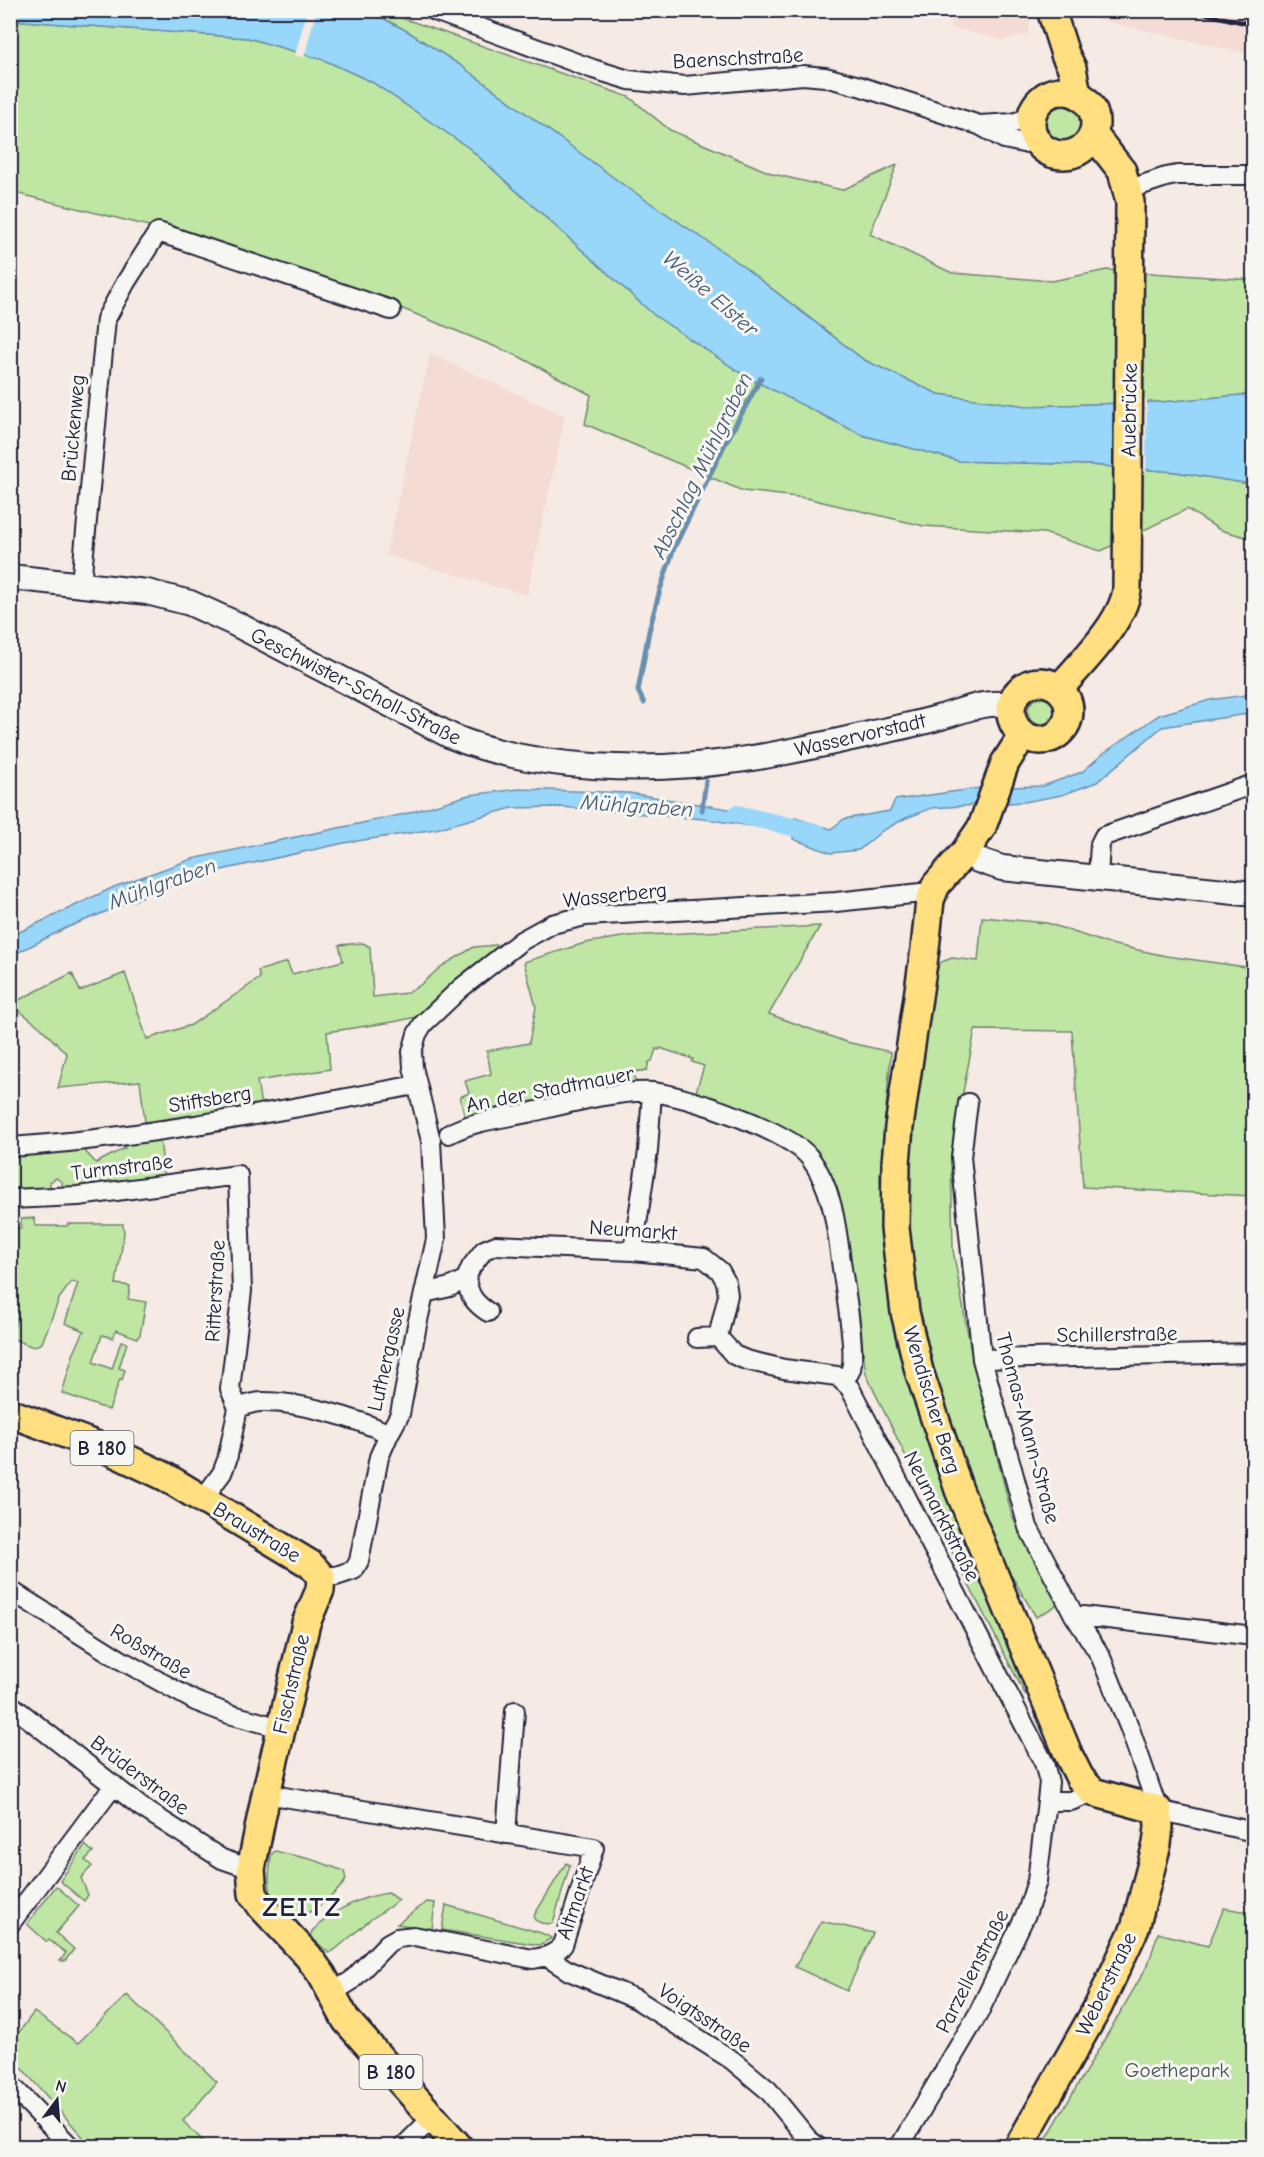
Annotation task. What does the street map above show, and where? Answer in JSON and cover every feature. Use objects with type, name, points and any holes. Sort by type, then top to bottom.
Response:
[{"type":"main road","points":[[1051,10],[1065,54],[1072,68],[1065,93]]},
{"type":"main road","points":[[1065,93],[1089,104],[1093,111],[1095,126],[1084,143],[1062,155],[1047,151],[1034,129],[1033,110],[1041,98],[1065,93]]},
{"type":"main road","points":[[1084,143],[1098,166],[1128,190]]},
{"type":"main road","name":"Auebrücke","points":[[1059,689],[1116,620],[1126,598],[1131,244],[1128,190]]},
{"type":"main road","points":[[1044,682],[1059,689],[1069,706],[1066,725],[1060,733],[1042,740],[1023,735],[1014,724],[1012,717],[1012,705],[1016,696],[1028,685],[1044,682]]},
{"type":"main road","name":"Wendischer Berg","points":[[1023,735],[1009,756],[982,827],[965,852],[943,876],[931,895],[928,905],[925,949],[896,1163],[895,1228],[905,1312],[919,1371],[959,1490],[1069,1756],[1080,1778],[1094,1792]]},
{"type":"main road","name":"B 180","points":[[10,1413],[129,1459],[164,1476],[196,1496]]},
{"type":"main road","name":"Braustraße","points":[[196,1496],[310,1564],[321,1576]]},
{"type":"main road","name":"Fischstraße","points":[[266,1794],[306,1623],[320,1590],[321,1576]]},
{"type":"main road","points":[[1094,1792],[1158,1809]]},
{"type":"main road","points":[[250,1874],[266,1794]]},
{"type":"main road","name":"Weberstraße","points":[[1019,2146],[1098,2007],[1135,1928],[1157,1844],[1160,1827],[1158,1809]]},
{"type":"main road","name":"B 180","points":[[250,1874],[253,1894],[262,1907],[308,1956],[333,1992],[346,2019],[458,2146]]},
{"type":"street","name":"Baenschstraße","points":[[432,10],[629,80],[666,86],[685,86],[802,75],[825,77],[979,125],[1004,139],[1023,143],[1034,129],[1013,123],[979,125]]},
{"type":"street","points":[[1128,190],[1177,175],[1254,175]]},
{"type":"street","name":"Brückenweg","points":[[81,584],[106,319],[126,282],[158,232],[391,310]]},
{"type":"street","name":"Geschwister-Scholl-Straße","points":[[10,577],[147,592],[190,603],[236,624],[399,711],[476,747],[522,758],[588,765],[666,766],[707,763]]},
{"type":"street","name":"Wasservorstadt","points":[[707,763],[793,751],[921,723],[981,705],[1000,703],[1012,705]]},
{"type":"street","points":[[1098,877],[1101,840],[1104,836],[1254,784]]},
{"type":"street","points":[[965,852],[978,860],[1002,868],[1254,894]]},
{"type":"street","name":"Wasserberg","points":[[424,1293],[436,1239],[431,1141],[416,1085],[412,1052],[417,1034],[423,1024],[460,988],[521,940],[552,924],[585,916],[836,903],[921,893],[931,895]]},
{"type":"street","name":"Stiftsberg","points":[[10,1147],[100,1139],[215,1122],[416,1085]]},
{"type":"street","points":[[633,1251],[648,1151],[652,1092]]},
{"type":"street","name":"An der Stadtmauer","points":[[450,1134],[483,1123],[581,1101],[652,1092],[679,1097],[749,1121],[788,1141],[809,1156],[822,1177],[834,1216],[852,1355],[851,1369],[844,1381]]},
{"type":"street","name":"Thomas-Mann-Straße","points":[[968,1103],[961,1157],[982,1359],[1028,1527],[1074,1615],[1100,1655],[1130,1729],[1158,1809]]},
{"type":"street","name":"Turmstraße","points":[[10,1199],[78,1197],[238,1174]]},
{"type":"street","name":"Ritterstraße","points":[[238,1174],[242,1291],[230,1389],[238,1408]]},
{"type":"street","name":"Neumarkt","points":[[466,1279],[484,1250],[496,1245],[633,1251],[704,1258],[714,1265],[726,1282],[729,1295],[718,1337]]},
{"type":"street","points":[[424,1293],[450,1287],[466,1279],[469,1294],[477,1305],[488,1312]]},
{"type":"street","name":"Luthergasse","points":[[321,1576],[336,1576],[354,1570],[358,1561],[380,1457],[388,1434],[400,1414],[424,1293]]},
{"type":"street","points":[[697,1338],[718,1337],[734,1355],[746,1360],[837,1376],[844,1381]]},
{"type":"street","name":"Schillerstraße","points":[[982,1359],[1254,1353]]},
{"type":"street","name":"Neumarktstraße","points":[[844,1381],[857,1401],[1044,1764],[1049,1782],[1047,1801]]},
{"type":"street","points":[[196,1496],[222,1473],[238,1408],[258,1402],[281,1402],[372,1426],[388,1434]]},
{"type":"street","name":"Roßstraße","points":[[10,1590],[121,1660],[195,1701],[229,1714],[280,1728]]},
{"type":"street","points":[[1074,1615],[1254,1636]]},
{"type":"street","name":"Brüderstraße","points":[[13,1710],[141,1807],[226,1862],[250,1874]]},
{"type":"street","points":[[506,1834],[515,1711]]},
{"type":"street","points":[[10,1924],[114,1785]]},
{"type":"street","points":[[1047,1801],[1071,1801],[1094,1792]]},
{"type":"street","name":"Altmarkt","points":[[266,1794],[594,1848],[563,1945],[547,1957],[533,1959],[414,1936],[397,1938],[388,1943],[351,1981],[333,1992]]},
{"type":"street","name":"Parzellenstraße","points":[[898,2146],[978,2014],[1027,1912],[1037,1881],[1047,1801]]},
{"type":"street","points":[[1158,1809],[1254,1832]]},
{"type":"street","name":"Voigtsstraße","points":[[547,1957],[569,1971],[636,1999],[732,2060],[768,2090],[808,2139],[817,2146]]},
{"type":"street","points":[[10,2084],[70,2146]]},
{"type":"street","points":[[404,2146],[432,2118]]},
{"type":"shaded area","points":[[953,11],[1032,11],[1028,34],[1002,40],[950,27]]},
{"type":"shaded area","points":[[1063,11],[1253,11],[1253,55],[1071,13]]},
{"type":"shaded area","points":[[430,354],[565,416],[527,595],[386,555]]},
{"type":"green space","points":[[369,11],[382,11],[629,97],[670,130],[773,174],[842,190],[897,165],[870,234],[952,273],[1052,281],[1107,270],[1253,280],[1253,394],[1162,402],[1027,406],[938,394],[864,360],[732,258],[625,186],[460,65],[407,31]]},
{"type":"green space","points":[[11,20],[248,38],[324,60],[372,82],[469,148],[654,315],[747,377],[862,435],[959,461],[1090,465],[1176,472],[1244,483],[1253,482],[1253,539],[1220,530],[1187,509],[1101,551],[1044,533],[924,526],[806,498],[743,491],[585,424],[591,395],[518,356],[364,293],[259,256],[11,192]]},
{"type":"green space","points":[[1063,106],[1075,111],[1080,123],[1075,135],[1063,140],[1051,135],[1046,123],[1051,111]]},
{"type":"green space","points":[[1041,698],[1050,702],[1054,711],[1050,720],[1041,724],[1032,720],[1028,711],[1032,702]]},
{"type":"green space","points":[[982,917],[1047,923],[1106,943],[1166,956],[1253,968],[1252,1196],[1083,1187],[1072,1031],[975,1030],[951,1154],[953,1250],[972,1357],[1012,1516],[1058,1602],[1054,1607],[1036,1617],[1002,1560],[939,1406],[911,1274],[905,1211],[908,1130],[922,1041],[939,963],[952,958],[978,961]]},
{"type":"green space","points":[[820,926],[769,1014],[846,1042],[891,1052],[880,1177],[886,1267],[898,1349],[957,1522],[1032,1692],[1025,1694],[955,1558],[866,1374],[862,1344],[856,1345],[822,1161],[694,1098],[704,1066],[692,1062],[693,1059],[660,1048],[656,1049],[647,1070],[634,1072],[636,1089],[466,1122],[460,1097],[469,1093],[465,1081],[491,1074],[487,1051],[529,1043],[536,1007],[524,962],[585,943],[628,936]]},
{"type":"green space","points":[[363,943],[370,947],[373,997],[407,993],[442,966],[474,947],[507,944],[465,974],[421,1016],[327,1032],[330,1069],[257,1081],[261,1105],[145,1122],[140,1081],[58,1088],[67,1054],[40,1027],[11,1004],[72,973],[80,991],[125,973],[147,1039],[191,1025],[260,978],[258,971],[287,962],[292,974],[343,961],[339,945]]},
{"type":"green space","points":[[160,1137],[164,1177],[63,1189],[62,1182],[56,1178],[50,1182],[50,1190],[11,1193],[11,1153],[82,1148],[96,1163],[125,1148],[121,1142]]},
{"type":"green space","points":[[34,1218],[35,1226],[123,1224],[124,1233],[116,1284],[130,1286],[128,1299],[146,1302],[140,1335],[137,1338],[116,1330],[113,1338],[102,1335],[93,1362],[112,1369],[121,1341],[127,1343],[119,1368],[125,1370],[109,1410],[62,1393],[73,1355],[84,1331],[65,1323],[78,1283],[71,1282],[59,1299],[42,1343],[33,1347],[11,1338],[18,1315],[11,1312],[11,1228],[21,1228],[21,1219]]},
{"type":"green space","points":[[85,1845],[93,1852],[85,1860],[92,1866],[81,1878],[88,1895],[84,1901],[60,1881]]},
{"type":"green space","points":[[275,1851],[314,1860],[344,1871],[346,1880],[329,1898],[314,1909],[293,1917],[277,1904],[270,1890],[271,1855]]},
{"type":"green space","points":[[566,1863],[570,1865],[553,1923],[538,1922],[534,1919],[535,1914]]},
{"type":"green space","points":[[56,1886],[79,1906],[56,1933],[74,1949],[65,1961],[60,1961],[66,1953],[49,1940],[47,1942],[27,1924]]},
{"type":"green space","points":[[388,1893],[399,1900],[329,1953],[311,1935],[320,1924],[347,1906]]},
{"type":"green space","points":[[427,1902],[435,1903],[432,1929],[397,1924]]},
{"type":"green space","points":[[446,1905],[552,1938],[539,1945],[442,1930]]},
{"type":"green space","name":"Goethepark","points":[[1224,1908],[1253,1913],[1253,2146],[1042,2146],[1148,1965],[1158,1933],[1208,1946]]},
{"type":"green space","points":[[821,1921],[873,1933],[847,1991],[795,1967]]},
{"type":"green space","points":[[127,1995],[217,2082],[183,2121],[208,2146],[91,2146],[11,2056],[11,2043],[34,2012],[78,2043]]},
{"type":"water","name":"Weiße Elster","points":[[10,11],[369,11],[407,31],[460,65],[625,186],[732,258],[864,360],[938,394],[1027,406],[1162,402],[1253,394],[1253,482],[1244,483],[1176,472],[1090,465],[959,461],[862,435],[747,377],[654,315],[469,148],[372,82],[324,60],[248,38],[11,20]]},
{"type":"water","points":[[1253,694],[1253,713],[1162,727],[1097,782],[1062,795],[1024,802],[932,808],[882,831],[859,850],[831,853],[793,839],[795,818],[831,829],[844,819],[890,811],[895,800],[980,788],[1043,786],[1082,772],[1104,753],[1159,715],[1210,700]]},
{"type":"water","points":[[519,789],[629,793],[760,814],[758,827],[704,819],[561,807],[512,808],[436,829],[344,843],[217,871],[159,890],[66,928],[11,956],[11,936],[114,887],[192,859],[405,814],[469,795]]},
{"type":"pier","points":[[307,11],[316,11],[304,58],[295,55]]},
{"type":"pier","points":[[1147,400],[1146,472],[1116,470],[1118,401]]},
{"type":"waterway","name":"Abschlag Mühlgraben","points":[[644,703],[638,691],[649,631],[674,548],[725,444],[761,378]]},
{"type":"waterway","name":"Abschlag Mühlgraben","points":[[702,810],[706,780]]},
{"type":"waterway","name":"Mühlgraben","points":[[737,814],[818,833]]},
{"type":"railway","points":[[1189,10],[1254,25]]},
{"type":"district","name":"ZEITZ","points":[[302,1907]]}]
